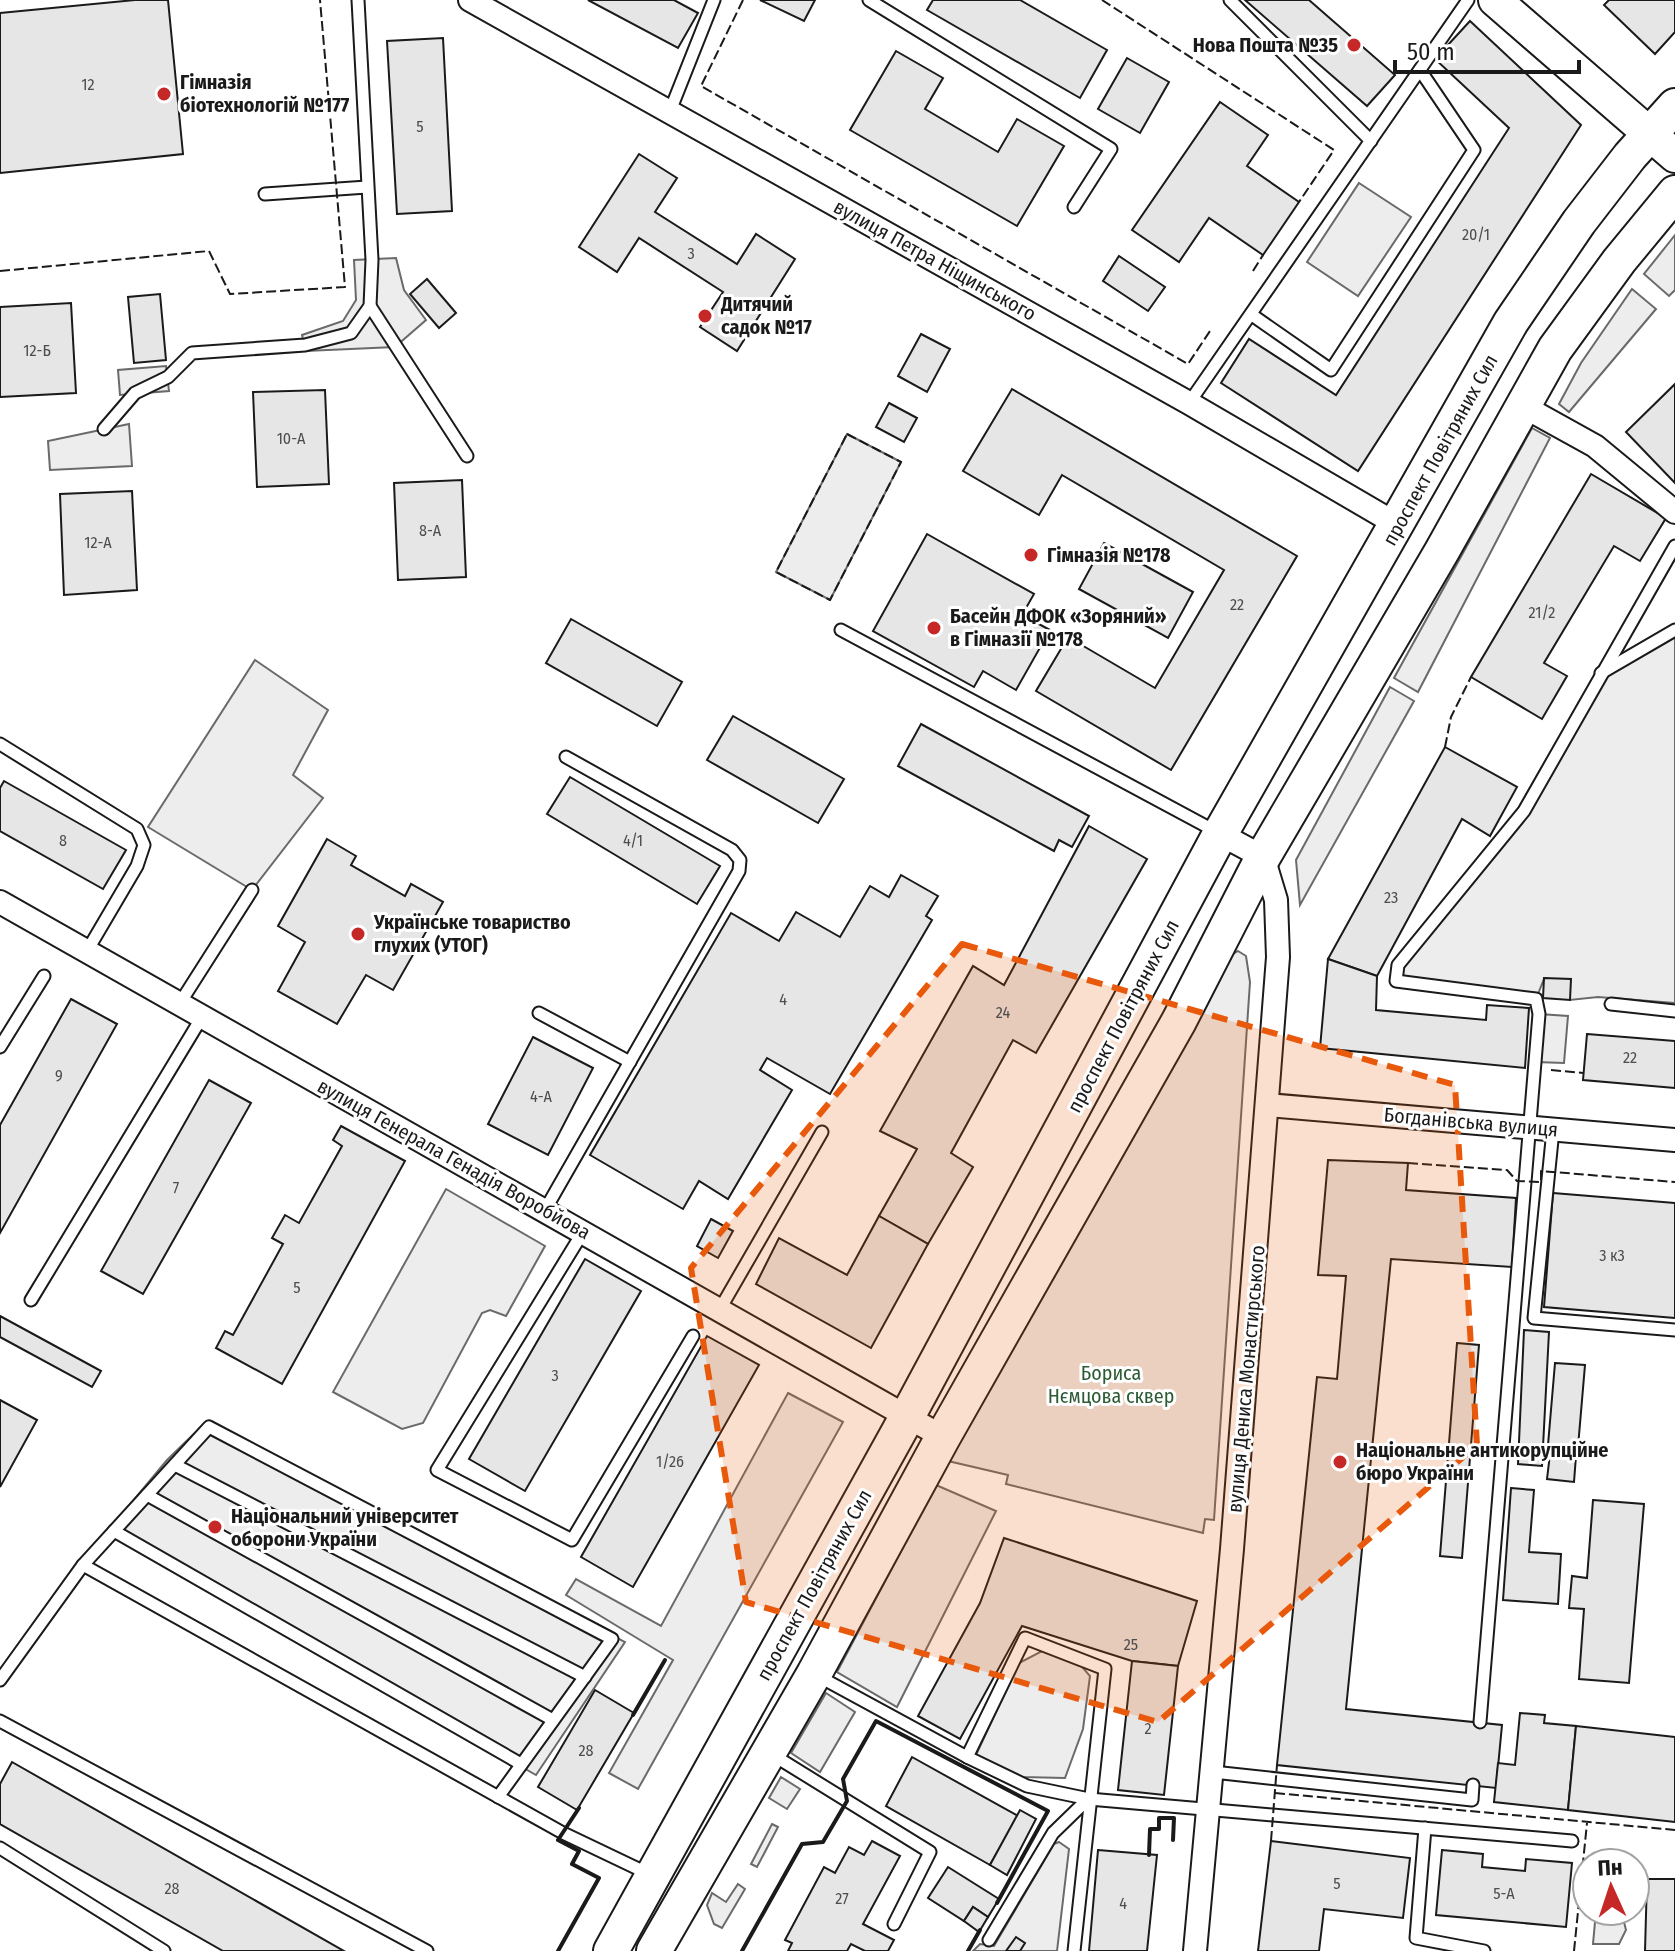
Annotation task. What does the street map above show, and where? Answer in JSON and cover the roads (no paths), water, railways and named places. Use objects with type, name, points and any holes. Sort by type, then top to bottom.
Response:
[{"type":"main road","name":"проспект Повітряних Сил","points":[[611,1951],[907,1417],[1220,834],[1511,322],[1579,222],[1675,106]]},
{"type":"main road","name":"проспект Повітряних Сил","points":[[654,1951],[814,1674],[943,1437],[1179,1021],[1263,857],[1555,349],[1619,261],[1675,193]]},
{"type":"street","name":"вулиця Петра Ніщинського","points":[[470,0],[1189,403],[1398,525]]},
{"type":"street","points":[[1495,0],[1675,156]]},
{"type":"street","points":[[1523,406],[1595,446],[1675,512]]},
{"type":"street","points":[[1220,834],[1263,857]]},
{"type":"street","name":"вулиця Дениса Монастирського","points":[[1195,1951],[1213,1772],[1278,957],[1276,900],[1263,857]]},
{"type":"street","name":"вулиця Генерала Генадія Воробйова","points":[[0,902],[943,1437]]},
{"type":"street","name":"Богданівська вулиця","points":[[1268,1105],[1675,1140]]},
{"type":"lane","points":[[104,429],[135,393],[168,377],[192,353],[305,345],[351,333],[370,306],[372,260],[358,0]]},
{"type":"lane","points":[[670,111],[714,0]]},
{"type":"lane","points":[[869,0],[1111,149],[1074,207]]},
{"type":"lane","points":[[1230,0],[1371,141]]},
{"type":"lane","points":[[1189,403],[1468,0]]},
{"type":"lane","points":[[1252,315],[1331,370],[1474,150],[1420,70]]},
{"type":"lane","points":[[265,194],[367,187]]},
{"type":"lane","points":[[370,306],[467,456]]},
{"type":"lane","points":[[1480,1722],[1539,1014],[1536,999],[1396,981],[1398,965],[1524,811],[1675,546]]},
{"type":"lane","points":[[841,630],[1220,834]]},
{"type":"lane","points":[[1600,673],[1675,630]]},
{"type":"lane","points":[[0,744],[137,829],[144,845],[137,866],[87,951]]},
{"type":"lane","points":[[545,1210],[739,871],[740,860],[732,850],[566,757]]},
{"type":"lane","points":[[180,1003],[252,890]]},
{"type":"lane","points":[[0,1047],[44,976]]},
{"type":"lane","points":[[1611,1004],[1675,1011]]},
{"type":"lane","points":[[539,1013],[630,1062]]},
{"type":"lane","points":[[31,1300],[202,1017]]},
{"type":"lane","points":[[1553,1130],[1534,1318],[1675,1330]]},
{"type":"lane","points":[[720,1309],[822,1132]]},
{"type":"lane","points":[[583,1232],[437,1470],[572,1540],[693,1336]]},
{"type":"lane","points":[[0,1680],[83,1565],[209,1427],[612,1639],[498,1797]]},
{"type":"lane","points":[[175,1465],[585,1677]]},
{"type":"lane","points":[[147,1495],[553,1720]]},
{"type":"lane","points":[[114,1531],[521,1764]]},
{"type":"lane","points":[[83,1565],[498,1797],[653,1875]]},
{"type":"lane","points":[[967,1757],[1025,1638],[1105,1669],[1074,1951]]},
{"type":"lane","points":[[814,1674],[1027,1786],[1089,1799],[1572,1841]]},
{"type":"lane","points":[[0,1721],[427,1951]]},
{"type":"lane","points":[[769,1752],[930,1852],[894,1924]]},
{"type":"lane","points":[[1213,1772],[1472,1800],[1473,1785]]},
{"type":"lane","points":[[989,1940],[1053,1833],[1089,1799]]},
{"type":"lane","points":[[1425,1828],[1416,1938],[1484,1951]]},
{"type":"lane","points":[[0,1848],[164,1951]]},
{"type":"place","name":"Нова Пошта №35","points":[[1354,45]]},
{"type":"place","name":"Гімназія біотехнологій №177","points":[[164,94]]},
{"type":"place","name":"Дитячий садок №17","points":[[705,316]]},
{"type":"place","name":"Гімназія №178","points":[[1031,555]]},
{"type":"place","name":"Басейн ДФОК «Зоряний» в Гімназії №178","points":[[934,628]]},
{"type":"place","name":"Українське товариство глухих (УТОГ)","points":[[358,934]]},
{"type":"place","name":"Національне антикорупційне бюро України","points":[[1340,1462]]},
{"type":"place","name":"Національний університет оборони України","points":[[215,1527]]},
{"type":"park label","name":"Бориса Нємцова сквер","points":[[1111,1384]]}]
